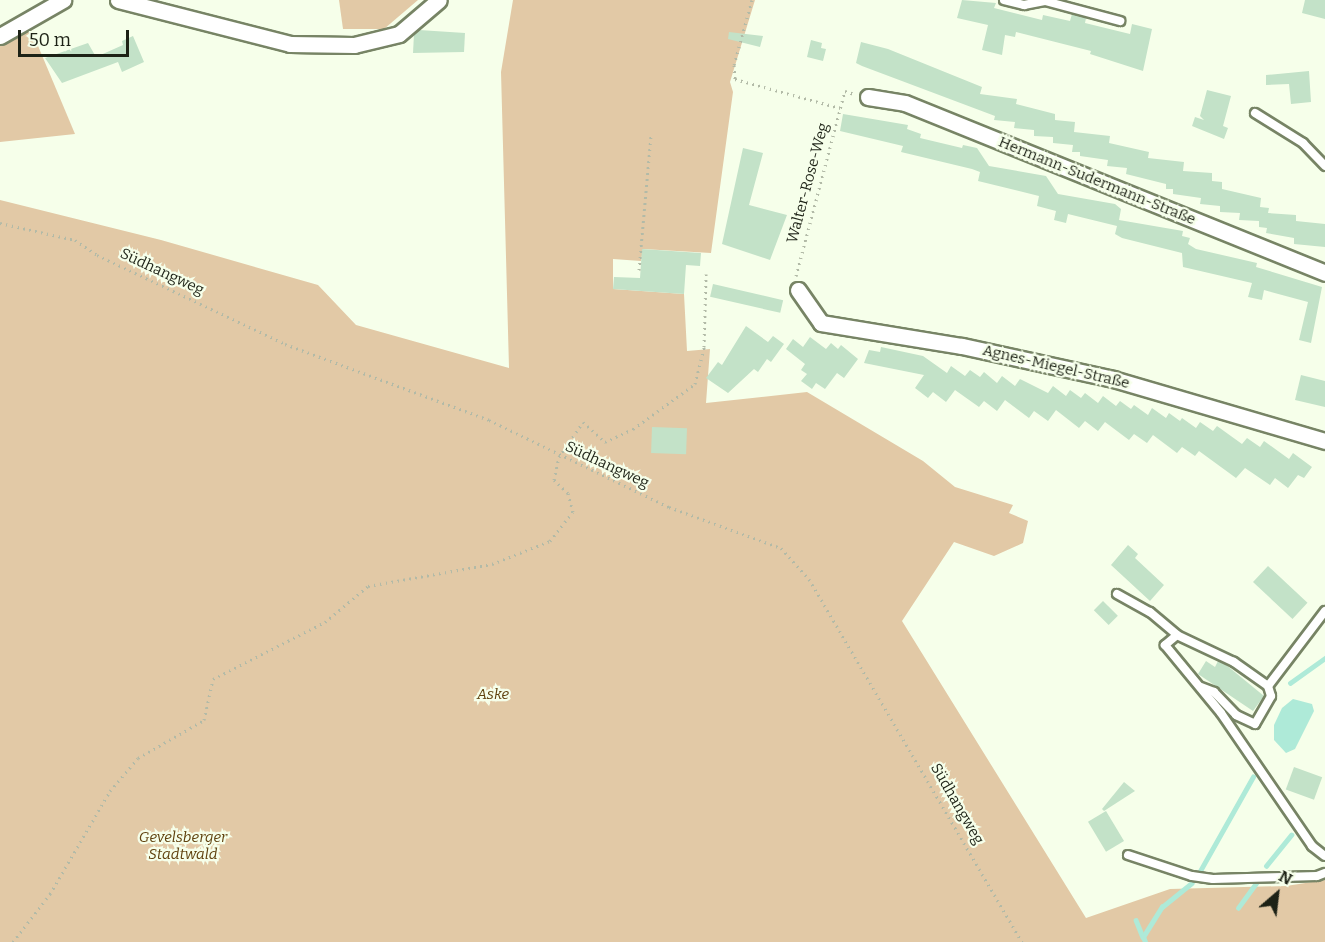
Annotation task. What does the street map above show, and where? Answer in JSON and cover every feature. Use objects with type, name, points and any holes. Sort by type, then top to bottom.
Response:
[{"type":"street","points":[[0,36],[63,0]]},
{"type":"street","points":[[117,0],[290,44],[354,45],[399,34],[439,0]]},
{"type":"street","name":"Hermann-Sudermann-Straße","points":[[868,97],[905,103],[1325,273]]},
{"type":"street","name":"Agnes-Miegel-Straße","points":[[797,284],[820,323],[962,346],[1113,379],[1325,441]]},
{"type":"lane","points":[[1004,0],[1023,5],[1054,2],[1120,21]]},
{"type":"lane","points":[[1255,113],[1303,144],[1325,166]]},
{"type":"lane","points":[[1117,594],[1150,612],[1177,635],[1234,662],[1268,686],[1271,696],[1255,724],[1236,715],[1214,692],[1200,687]]},
{"type":"lane","points":[[1268,686],[1325,610]]},
{"type":"lane","points":[[1177,635],[1165,645],[1200,687],[1312,846],[1325,856]]},
{"type":"lane","points":[[1128,855],[1192,876],[1213,879],[1317,876],[1325,873]]},
{"type":"path","points":[[752,0],[736,54],[735,79],[840,108]]},
{"type":"path","name":"Walter-Rose-Weg","points":[[797,284],[844,94]]},
{"type":"path","points":[[639,270],[651,135]]},
{"type":"path","name":"Südhangweg","points":[[0,223],[75,240],[97,255],[285,344],[489,420],[559,457],[669,507],[770,544],[788,556],[809,579],[1022,942]]},
{"type":"path","points":[[13,942],[50,894],[110,791],[124,774],[138,758],[204,720],[213,679],[325,622],[368,586],[492,564],[550,541],[573,512],[568,493],[554,480],[559,457],[583,422],[605,442],[633,429],[695,384],[704,347],[706,274]]},
{"type":"green space","points":[[339,0],[418,0],[384,29],[343,29]]},
{"type":"green space","name":"Aske","points":[[513,0],[755,0],[730,82],[733,92],[711,253],[643,249],[641,261],[613,259],[613,289],[684,294],[687,351],[710,349],[706,403],[807,392],[923,461],[955,487],[1013,505],[1009,513],[1028,521],[1023,543],[994,556],[954,542],[902,621],[1086,918],[1170,889],[1286,886],[1325,880],[1325,942],[0,942],[0,200],[161,240],[318,285],[356,325],[509,368],[501,72]]},
{"type":"green space","points":[[28,22],[75,134],[0,142],[0,41]]},
{"type":"water","points":[[1293,699],[1312,704],[1314,711],[1295,749],[1286,753],[1274,740],[1274,725],[1282,708]]},
{"type":"building","points":[[962,0],[996,3],[994,8],[1042,20],[1043,15],[1070,21],[1072,14],[1086,18],[1085,23],[1130,34],[1132,24],[1152,29],[1143,71],[1090,54],[1091,51],[1016,32],[1015,37],[1005,35],[1002,55],[982,50],[988,25],[957,18]]},
{"type":"building","points":[[1305,0],[1325,0],[1325,19],[1302,13]]},
{"type":"building","points":[[419,30],[465,33],[464,52],[413,53],[414,34]]},
{"type":"building","points":[[729,32],[763,36],[760,47],[728,39]]},
{"type":"building","points":[[133,36],[144,62],[122,72],[118,62],[62,83],[45,58],[88,43],[96,57],[123,45],[122,41]]},
{"type":"building","points":[[811,40],[822,43],[821,48],[826,49],[823,61],[807,57]]},
{"type":"building","points":[[861,42],[888,49],[982,87],[980,94],[1017,99],[1016,104],[1055,114],[1055,120],[1075,122],[1074,132],[1110,136],[1109,143],[1149,152],[1148,158],[1184,162],[1183,171],[1212,173],[1212,181],[1222,182],[1222,189],[1261,198],[1260,207],[1269,208],[1268,213],[1296,215],[1296,221],[1325,224],[1325,247],[1294,244],[1294,238],[1266,233],[1267,228],[1259,227],[1259,221],[1239,220],[1240,213],[1220,212],[1220,206],[1200,204],[1201,198],[1173,194],[1173,189],[1166,189],[1166,184],[1126,174],[1127,168],[1107,166],[1108,160],[1080,156],[1080,152],[1072,152],[1073,145],[1053,143],[1053,137],[1034,136],[1034,130],[1014,128],[1015,122],[994,120],[995,116],[862,66],[856,63]]},
{"type":"building","points":[[1309,71],[1311,102],[1291,104],[1289,84],[1266,85],[1266,75]]},
{"type":"building","points":[[1207,90],[1231,96],[1223,126],[1228,128],[1224,139],[1192,126],[1195,117],[1204,120],[1200,116]]},
{"type":"building","points":[[843,114],[908,125],[907,129],[921,134],[920,138],[962,148],[963,145],[977,148],[989,166],[1046,176],[1058,194],[1115,204],[1121,209],[1119,220],[1183,231],[1182,236],[1190,238],[1188,244],[1196,249],[1257,263],[1256,267],[1322,287],[1311,343],[1299,340],[1308,302],[1264,290],[1262,300],[1248,297],[1252,283],[1183,267],[1182,253],[1122,238],[1115,234],[1117,226],[1068,214],[1066,223],[1054,220],[1056,211],[1037,206],[1039,196],[978,181],[980,172],[901,152],[903,146],[840,131]]},
{"type":"building","points":[[743,148],[763,153],[749,205],[787,215],[770,260],[722,244]]},
{"type":"building","points":[[642,249],[701,253],[700,266],[686,265],[684,294],[613,289],[614,277],[640,278]]},
{"type":"building","points":[[713,284],[783,300],[780,313],[710,297]]},
{"type":"building","points":[[746,326],[768,342],[773,336],[784,344],[771,362],[767,359],[758,372],[754,369],[728,393],[706,378],[718,362],[722,365]]},
{"type":"building","points":[[810,337],[826,349],[831,343],[838,349],[841,345],[858,359],[844,378],[837,373],[825,389],[816,383],[812,389],[801,381],[807,374],[801,370],[805,364],[786,349],[793,339],[803,347]]},
{"type":"building","points":[[881,347],[923,356],[947,373],[951,366],[965,376],[970,370],[980,377],[984,372],[997,383],[1002,376],[1015,386],[1020,379],[1048,393],[1053,386],[1066,396],[1070,390],[1081,398],[1085,393],[1098,403],[1103,396],[1116,406],[1120,401],[1131,409],[1134,405],[1148,415],[1152,408],[1166,418],[1169,413],[1180,421],[1182,418],[1196,428],[1200,422],[1213,431],[1217,426],[1242,444],[1247,438],[1260,447],[1264,441],[1289,459],[1293,453],[1312,467],[1304,478],[1298,475],[1288,488],[1275,478],[1270,485],[1245,468],[1236,478],[1199,451],[1195,456],[1182,447],[1177,453],[1153,435],[1147,443],[1134,434],[1129,440],[1105,422],[1098,431],[1085,421],[1079,428],[1056,410],[1048,421],[1034,411],[1029,418],[1005,400],[997,411],[984,401],[979,407],[955,390],[946,402],[933,392],[928,398],[915,388],[924,375],[864,363],[869,350],[880,352]]},
{"type":"building","points":[[1301,375],[1325,381],[1325,407],[1295,400]]},
{"type":"building","points":[[652,427],[687,428],[686,454],[651,453]]},
{"type":"building","points":[[1128,545],[1138,554],[1135,558],[1164,585],[1150,601],[1111,565]]},
{"type":"building","points":[[1268,566],[1307,603],[1292,619],[1253,582]]},
{"type":"building","points":[[1103,601],[1118,616],[1109,625],[1094,610]]},
{"type":"building","points":[[1206,661],[1215,667],[1218,661],[1225,664],[1264,696],[1253,711],[1198,674]]},
{"type":"building","points":[[1294,767],[1322,777],[1314,800],[1286,790]]},
{"type":"building","points":[[1124,782],[1135,791],[1104,811],[1102,809]]},
{"type":"building","points":[[1106,811],[1124,841],[1106,852],[1088,822]]},
{"type":"waterway","points":[[1290,683],[1325,658]]},
{"type":"waterway","points":[[1200,871],[1253,777]]},
{"type":"waterway","points":[[1266,866],[1291,835]]},
{"type":"waterway","points":[[1238,908],[1258,880]]},
{"type":"waterway","points":[[1145,942],[1143,937],[1162,907],[1192,883]]},
{"type":"waterway","points":[[1136,920],[1143,937]]},
{"type":"park label","name":"Gevelsberger Stadtwald","points":[[183,846]]}]
